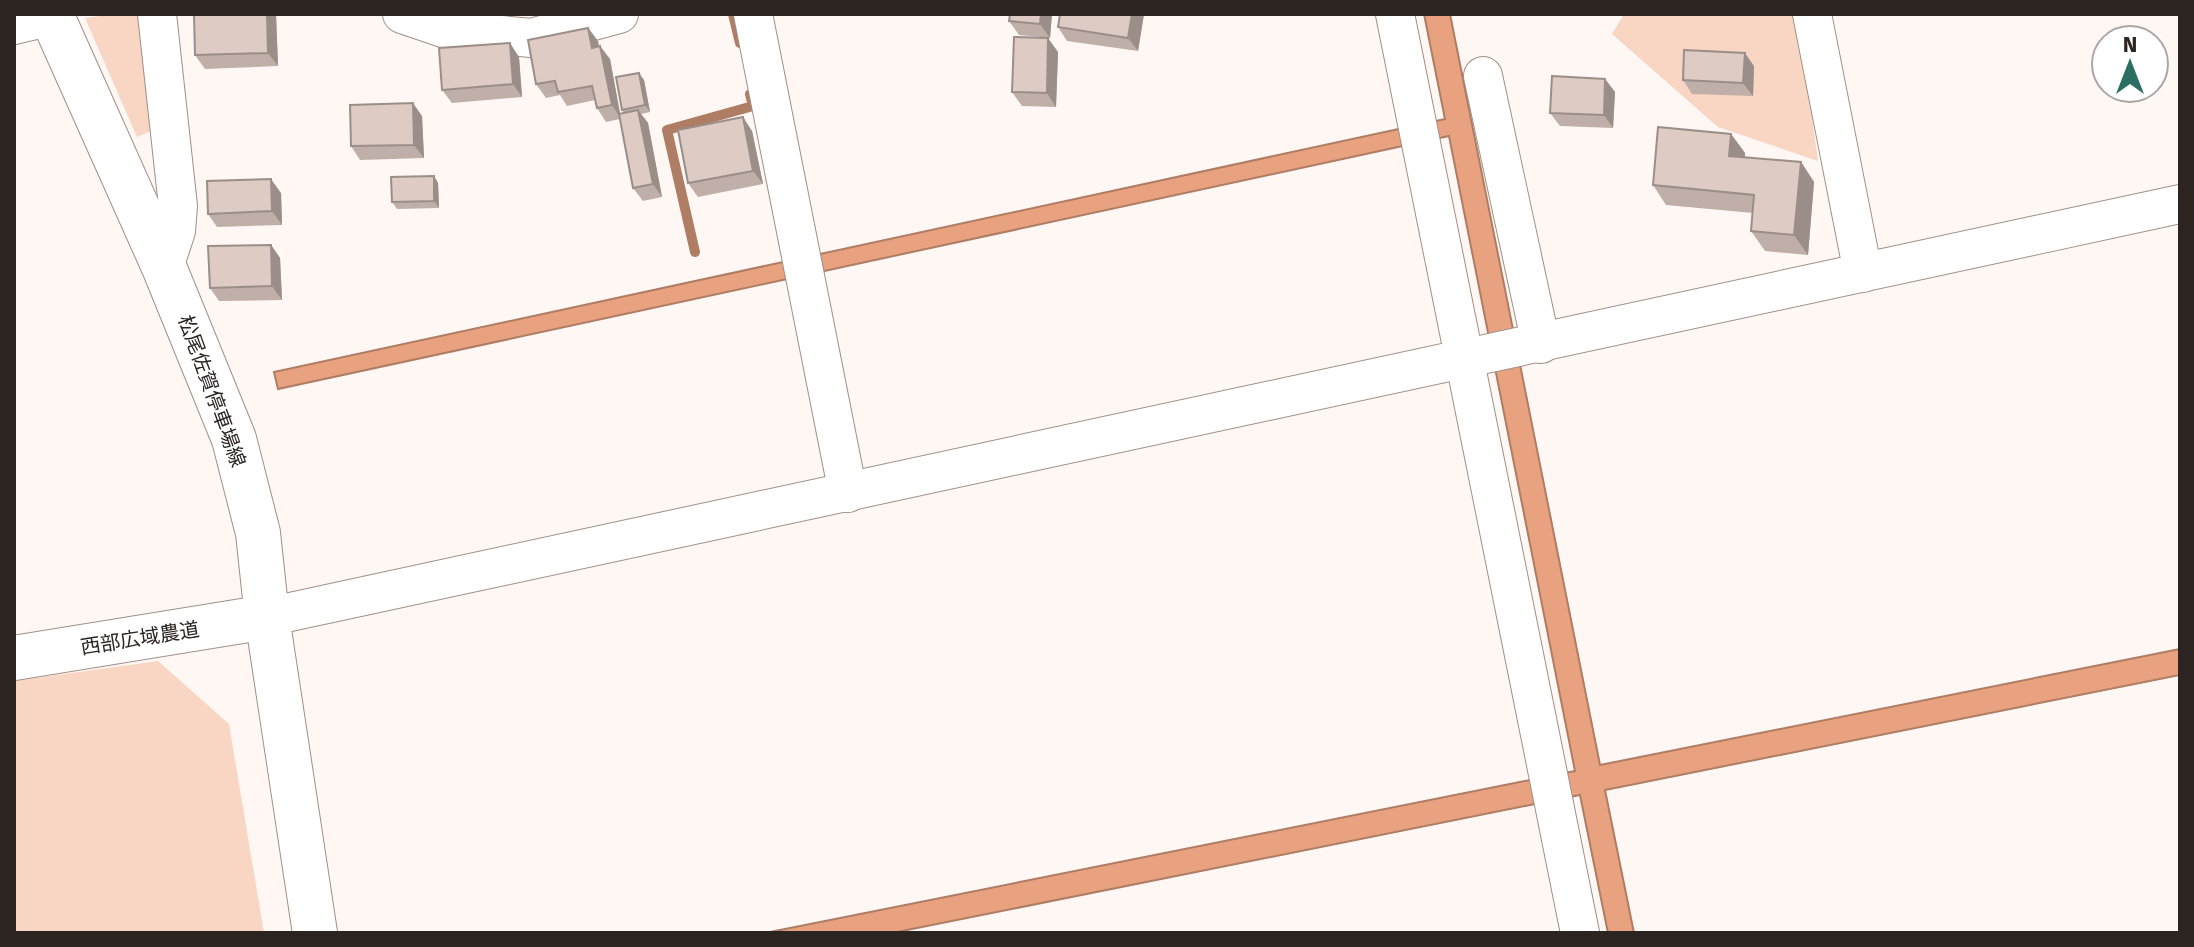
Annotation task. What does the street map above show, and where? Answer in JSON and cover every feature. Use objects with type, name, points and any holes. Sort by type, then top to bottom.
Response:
[{"type":"main road","name":"松尾佐賀停車場線","points":[[39,18],[164,267],[234,439],[258,533],[267,617],[315,933]]},
{"type":"main road","name":"西部広域農道","points":[[14,658],[267,617]]},
{"type":"street","points":[[157,14],[178,206],[176,231],[164,267]]},
{"type":"street","points":[[402,14],[449,30],[531,38],[619,14]]},
{"type":"street","points":[[753,14],[848,493]]},
{"type":"street","points":[[1395,14],[1419,134],[1475,358],[1547,766],[1580,933]]},
{"type":"street","points":[[1812,14],[1863,273]]},
{"type":"street","points":[[1483,76],[1533,346]]},
{"type":"street","points":[[267,617],[2180,204]]},
{"type":"shaded area","points":[[143,14],[158,128],[137,137],[85,18]]},
{"type":"shaded area","points":[[1424,14],[1450,14],[1600,765],[2180,649],[2180,675],[1605,790],[1634,933],[1608,933],[1580,795],[892,933],[765,933],[1575,771],[1449,136],[278,389],[274,372],[1445,119]]},
{"type":"shaded area","points":[[1624,14],[1798,14],[1818,161],[1718,127],[1612,34]]},
{"type":"shaded area","points":[[158,661],[229,724],[264,933],[14,933],[14,681]]},
{"type":"building","points":[[194,14],[267,14],[268,53],[195,55]]},
{"type":"building","points":[[1010,14],[1041,14],[1040,24],[1009,21]]},
{"type":"building","points":[[1060,14],[1132,14],[1128,38],[1058,27]]},
{"type":"building","points":[[588,28],[592,48],[600,46],[612,105],[597,108],[592,86],[558,92],[555,81],[536,84],[528,40]]},
{"type":"building","points":[[1014,37],[1048,38],[1047,93],[1012,92]]},
{"type":"building","points":[[510,43],[513,84],[442,90],[439,48]]},
{"type":"building","points":[[1684,50],[1745,53],[1743,83],[1683,80]]},
{"type":"building","points":[[639,73],[645,105],[622,110],[616,77]]},
{"type":"building","points":[[1552,76],[1605,79],[1604,115],[1550,113]]},
{"type":"building","points":[[413,103],[414,145],[351,146],[350,105]]},
{"type":"building","points":[[638,110],[653,184],[633,188],[619,114]]},
{"type":"building","points":[[743,117],[753,171],[688,183],[678,130]]},
{"type":"building","points":[[1658,127],[1731,134],[1729,156],[1801,162],[1794,235],[1751,231],[1754,195],[1653,185]]},
{"type":"building","points":[[434,176],[434,201],[392,202],[391,177]]},
{"type":"building","points":[[271,179],[272,211],[208,214],[207,181]]},
{"type":"building","points":[[271,245],[272,286],[210,288],[208,246]]},
{"type":"waterway","points":[[733,14],[740,43]]},
{"type":"waterway","points":[[695,252],[667,130],[753,106],[750,94]]}]
